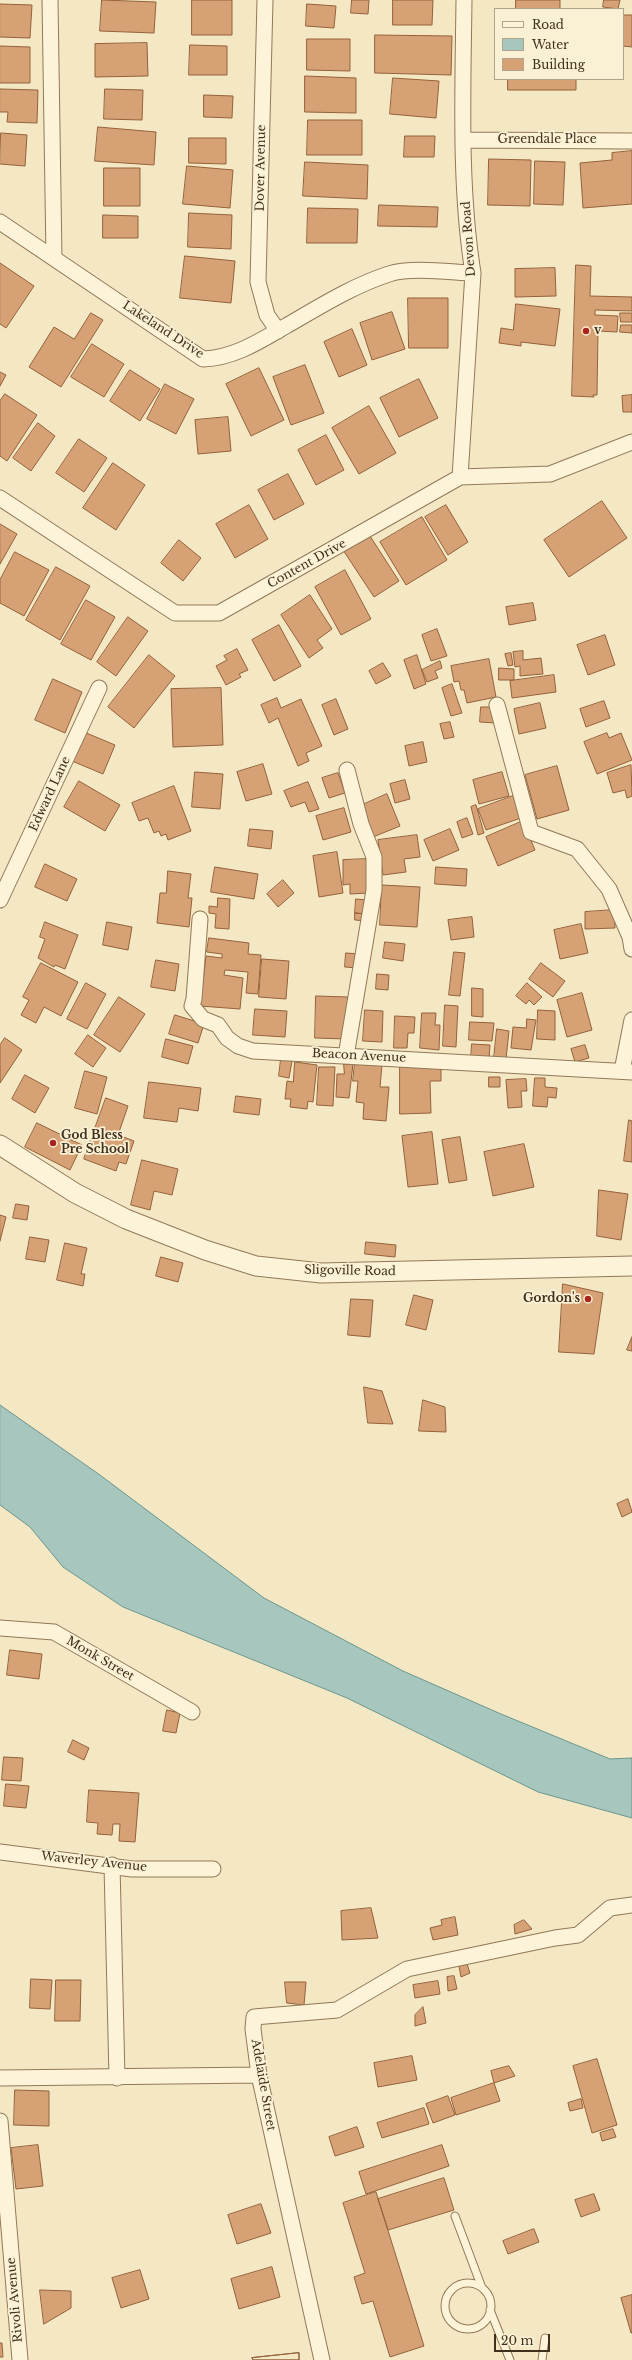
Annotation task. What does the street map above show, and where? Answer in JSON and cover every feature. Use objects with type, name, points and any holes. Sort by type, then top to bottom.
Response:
[{"type":"street","points":[[50,0],[54,258]]},
{"type":"street","name":"Dover Avenue","points":[[265,0],[258,282],[267,315],[278,331]]},
{"type":"street","name":"Devon Road","points":[[460,477],[473,273],[470,254],[463,140],[464,0]]},
{"type":"street","name":"Greendale Place","points":[[463,140],[632,141]]},
{"type":"street","name":"Lakeland Drive","points":[[0,222],[203,359],[221,358],[269,338],[278,331],[354,288],[390,273],[431,270],[473,273]]},
{"type":"street","name":"Content Drive","points":[[0,498],[175,613],[219,613],[460,477],[550,474],[632,442]]},
{"type":"street","name":"Edward Lane","points":[[0,900],[99,688]]},
{"type":"street","points":[[497,705],[531,832],[577,849],[609,889],[630,937],[632,949]]},
{"type":"street","points":[[346,1056],[374,890],[374,857],[361,824],[347,770]]},
{"type":"street","name":"Beacon Avenue","points":[[200,919],[194,999],[192,1006],[203,1019],[218,1025],[227,1038],[238,1046],[253,1051],[627,1071]]},
{"type":"street","points":[[627,1071],[632,1020]]},
{"type":"street","name":"Sligoville Road","points":[[0,1145],[75,1193],[126,1219],[205,1250],[256,1266],[321,1273],[632,1266]]},
{"type":"street","name":"Monk Street","points":[[0,1628],[54,1632],[192,1712]]},
{"type":"street","name":"Waverley Avenue","points":[[0,1852],[112,1865],[132,1869],[213,1869]]},
{"type":"street","points":[[112,1865],[117,2078]]},
{"type":"street","name":"Adelaide Street","points":[[322,2360],[258,2075],[253,2030],[254,2017],[336,2010],[407,1970],[555,1938],[578,1935],[610,1908],[632,1905]]},
{"type":"street","points":[[0,2078],[117,2078],[258,2075]]},
{"type":"street","name":"Rivoli Avenue","points":[[0,2121],[20,2360]]},
{"type":"lane","points":[[455,2216],[482,2288],[487,2294],[490,2310],[510,2360]]},
{"type":"lane","points":[[482,2288],[466,2283],[452,2289],[445,2302],[447,2317],[458,2327],[474,2328],[487,2318],[490,2310]]},
{"type":"lane","points":[[542,2360],[546,2338]]},
{"type":"water","points":[[0,1405],[100,1475],[264,1598],[403,1671],[501,1714],[610,1759],[632,1758],[632,1818],[538,1792],[347,1698],[123,1607],[63,1567],[30,1527],[0,1505]]},
{"type":"building","points":[[102,0],[156,2],[154,33],[100,31]]},
{"type":"building","points":[[192,0],[232,0],[232,35],[192,35]]},
{"type":"building","points":[[352,0],[369,0],[368,14],[351,13]]},
{"type":"building","points":[[393,0],[433,0],[432,25],[393,25]]},
{"type":"building","points":[[516,0],[560,0],[560,8],[516,8]]},
{"type":"building","points":[[604,0],[620,0],[618,8],[603,7]]},
{"type":"building","points":[[0,4],[32,5],[30,38],[0,37]]},
{"type":"building","points":[[307,4],[336,6],[334,28],[306,26]]},
{"type":"building","points":[[624,15],[632,15],[632,47],[624,46]]},
{"type":"building","points":[[375,35],[452,36],[451,75],[375,73]]},
{"type":"building","points":[[307,39],[350,39],[350,71],[307,70]]},
{"type":"building","points":[[147,43],[148,76],[95,77],[95,44]]},
{"type":"building","points":[[190,45],[227,46],[227,75],[189,75]]},
{"type":"building","points":[[0,46],[30,47],[30,83],[0,83]]},
{"type":"building","points":[[305,76],[356,78],[356,113],[305,112]]},
{"type":"building","points":[[393,78],[439,81],[436,118],[390,114]]},
{"type":"building","points":[[508,80],[576,80],[576,90],[508,90]]},
{"type":"building","points":[[0,89],[38,90],[37,123],[7,122],[8,112],[0,112]]},
{"type":"building","points":[[105,89],[143,90],[142,120],[104,119]]},
{"type":"building","points":[[204,95],[233,96],[232,118],[204,117]]},
{"type":"building","points":[[308,120],[362,120],[362,155],[307,155]]},
{"type":"building","points":[[98,127],[156,132],[154,165],[95,161]]},
{"type":"building","points":[[1,133],[27,135],[25,166],[0,164]]},
{"type":"building","points":[[405,136],[435,136],[434,157],[404,157]]},
{"type":"building","points":[[189,138],[226,138],[226,164],[189,163]]},
{"type":"building","points":[[632,151],[632,204],[583,208],[580,163],[612,160],[612,153]]},
{"type":"building","points":[[489,159],[531,160],[530,206],[488,205]]},
{"type":"building","points":[[535,161],[565,162],[563,205],[534,204]]},
{"type":"building","points":[[305,162],[368,165],[367,199],[303,196]]},
{"type":"building","points":[[187,166],[233,170],[230,208],[183,204]]},
{"type":"building","points":[[104,168],[140,168],[140,206],[104,206]]},
{"type":"building","points":[[379,205],[438,207],[437,227],[378,226]]},
{"type":"building","points":[[308,208],[358,209],[357,243],[307,243]]},
{"type":"building","points":[[189,213],[232,215],[231,249],[188,247]]},
{"type":"building","points":[[103,215],[138,216],[138,238],[103,238]]},
{"type":"building","points":[[185,256],[235,261],[231,303],[180,298]]},
{"type":"building","points":[[0,263],[34,286],[6,328],[0,324]]},
{"type":"building","name":"v","points":[[576,265],[591,266],[590,296],[632,297],[632,311],[595,310],[595,315],[618,316],[617,332],[598,331],[597,395],[593,395],[594,397],[572,396]]},
{"type":"building","points":[[555,268],[556,296],[515,297],[515,269]]},
{"type":"building","points":[[408,298],[448,298],[448,348],[409,348]]},
{"type":"building","points":[[516,304],[560,309],[555,346],[521,342],[521,346],[499,343],[501,328],[513,330]]},
{"type":"building","points":[[392,312],[405,349],[372,360],[360,323]]},
{"type":"building","points":[[91,313],[103,320],[61,387],[29,367],[54,327],[74,339]]},
{"type":"building","points":[[620,313],[632,313],[632,322],[621,322]]},
{"type":"building","name":"v","points":[[621,325],[632,325],[632,333],[620,332]]},
{"type":"building","points":[[352,329],[367,365],[339,377],[324,342]]},
{"type":"building","points":[[92,344],[124,364],[104,397],[71,377]]},
{"type":"building","points":[[305,365],[324,413],[291,425],[273,377]]},
{"type":"building","points":[[259,368],[284,420],[251,436],[226,384]]},
{"type":"building","points":[[130,370],[160,389],[140,421],[110,401]]},
{"type":"building","points":[[0,372],[6,375],[0,386]]},
{"type":"building","points":[[419,379],[438,418],[399,437],[380,398]]},
{"type":"building","points":[[165,384],[194,399],[176,434],[147,419]]},
{"type":"building","points":[[5,394],[37,415],[7,461],[0,456],[0,401]]},
{"type":"building","points":[[632,395],[632,412],[623,412],[622,396]]},
{"type":"building","points":[[369,406],[396,453],[359,474],[332,428]]},
{"type":"building","points":[[228,417],[231,451],[198,454],[195,420]]},
{"type":"building","points":[[38,423],[55,436],[31,471],[13,458]]},
{"type":"building","points":[[326,435],[344,470],[316,485],[298,450]]},
{"type":"building","points":[[79,439],[107,458],[84,492],[56,473]]},
{"type":"building","points":[[113,463],[145,485],[116,530],[83,508]]},
{"type":"building","points":[[288,474],[304,504],[274,520],[258,490]]},
{"type":"building","points":[[602,501],[627,538],[569,577],[544,540]]},
{"type":"building","points":[[249,505],[268,539],[235,558],[216,524]]},
{"type":"building","points":[[446,505],[468,542],[448,555],[425,517]]},
{"type":"building","points":[[422,517],[447,560],[406,585],[380,542]]},
{"type":"building","points":[[0,524],[17,534],[0,564]]},
{"type":"building","points":[[368,533],[399,581],[374,597],[343,550]]},
{"type":"building","points":[[179,540],[201,558],[183,581],[161,563]]},
{"type":"building","points":[[15,552],[49,570],[24,616],[0,603],[0,580]]},
{"type":"building","points":[[56,567],[90,586],[60,640],[26,620]]},
{"type":"building","points":[[345,570],[371,619],[341,635],[315,587]]},
{"type":"building","points":[[310,595],[332,629],[317,640],[323,648],[309,658],[281,615]]},
{"type":"building","points":[[86,600],[115,617],[91,660],[61,644]]},
{"type":"building","points":[[533,603],[536,620],[509,625],[506,607]]},
{"type":"building","points":[[128,617],[148,631],[116,676],[97,662]]},
{"type":"building","points":[[279,625],[301,666],[274,681],[252,640]]},
{"type":"building","points":[[437,629],[447,656],[431,661],[422,635]]},
{"type":"building","points":[[605,635],[615,665],[588,675],[577,645]]},
{"type":"building","points":[[237,649],[248,670],[239,674],[241,677],[226,685],[216,666],[227,660],[224,656]]},
{"type":"building","points":[[523,651],[523,660],[541,658],[543,674],[520,676],[520,666],[515,667],[513,652]]},
{"type":"building","points":[[511,653],[513,665],[508,666],[505,654]]},
{"type":"building","points":[[149,655],[175,676],[134,728],[108,707]]},
{"type":"building","points":[[417,655],[426,684],[414,689],[404,660]]},
{"type":"building","points":[[489,659],[496,697],[467,703],[464,690],[461,690],[459,681],[454,682],[451,666]]},
{"type":"building","points":[[440,661],[442,668],[435,671],[438,678],[427,682],[422,670]]},
{"type":"building","points":[[383,663],[391,676],[376,684],[369,671]]},
{"type":"building","points":[[499,668],[514,669],[514,680],[499,680]]},
{"type":"building","points":[[554,675],[556,692],[512,698],[510,681]]},
{"type":"building","points":[[53,679],[82,692],[65,733],[35,720]]},
{"type":"building","points":[[452,684],[462,713],[451,716],[442,688]]},
{"type":"building","points":[[221,688],[223,745],[173,747],[171,689]]},
{"type":"building","points":[[277,698],[281,708],[301,699],[322,746],[306,753],[309,761],[298,766],[278,718],[269,723],[261,705]]},
{"type":"building","points":[[336,699],[348,729],[334,735],[322,705]]},
{"type":"building","points":[[604,701],[610,718],[586,727],[580,709]]},
{"type":"building","points":[[540,703],[546,728],[519,734],[514,709]]},
{"type":"building","points":[[481,707],[496,707],[495,723],[480,722]]},
{"type":"building","points":[[450,722],[454,737],[444,739],[440,724]]},
{"type":"building","points":[[84,732],[115,745],[103,774],[72,761]]},
{"type":"building","points":[[607,733],[609,738],[621,733],[632,760],[597,774],[584,742]]},
{"type":"building","points":[[423,742],[427,762],[409,766],[405,746]]},
{"type":"building","points":[[263,764],[272,794],[246,801],[237,772]]},
{"type":"building","points":[[631,765],[632,796],[627,798],[625,790],[613,793],[607,773]]},
{"type":"building","points":[[557,766],[569,810],[537,819],[525,775]]},
{"type":"building","points":[[195,772],[223,774],[220,809],[192,807]]},
{"type":"building","points":[[502,772],[509,796],[479,804],[473,780]]},
{"type":"building","points":[[338,773],[345,793],[329,798],[322,778]]},
{"type":"building","points":[[405,780],[410,799],[395,803],[390,784]]},
{"type":"building","points":[[79,781],[120,805],[105,831],[64,807]]},
{"type":"building","points":[[308,782],[319,809],[309,812],[305,802],[291,807],[284,791]]},
{"type":"building","points":[[174,786],[191,831],[168,840],[166,834],[161,836],[159,831],[154,833],[148,818],[139,821],[132,803]]},
{"type":"building","points":[[387,794],[400,826],[373,837],[360,806]]},
{"type":"building","points":[[513,796],[521,818],[486,830],[478,809]]},
{"type":"building","points":[[476,805],[484,833],[478,835],[471,807]]},
{"type":"building","points":[[344,808],[351,832],[323,840],[316,816]]},
{"type":"building","points":[[467,818],[473,834],[462,838],[457,822]]},
{"type":"building","points":[[523,821],[535,850],[498,866],[486,837]]},
{"type":"building","points":[[250,829],[273,831],[271,849],[248,846]]},
{"type":"building","points":[[450,829],[459,850],[433,861],[424,840]]},
{"type":"building","points":[[417,835],[420,857],[404,859],[406,872],[383,875],[378,840]]},
{"type":"building","points":[[337,852],[343,893],[319,897],[313,856]]},
{"type":"building","points":[[367,859],[369,893],[350,894],[350,884],[343,885],[343,860]]},
{"type":"building","points":[[45,864],[77,879],[67,901],[35,887]]},
{"type":"building","points":[[215,867],[258,874],[254,899],[211,892]]},
{"type":"building","points":[[436,867],[467,869],[466,886],[435,884]]},
{"type":"building","points":[[168,871],[191,874],[188,898],[192,898],[189,927],[157,923],[160,893],[166,893]]},
{"type":"building","points":[[283,880],[294,893],[278,907],[267,894]]},
{"type":"building","points":[[382,885],[420,887],[417,927],[380,925]]},
{"type":"building","points":[[218,898],[230,899],[229,929],[215,928],[216,914],[209,913],[209,906],[217,907]]},
{"type":"building","points":[[356,899],[367,900],[366,914],[355,913]]},
{"type":"building","points":[[614,910],[615,928],[585,929],[585,912]]},
{"type":"building","points":[[355,913],[366,914],[367,921],[355,920]]},
{"type":"building","points":[[472,917],[474,937],[451,940],[448,920]]},
{"type":"building","points":[[45,922],[78,935],[65,969],[55,965],[54,967],[38,958],[45,939],[40,937]]},
{"type":"building","points":[[107,922],[132,927],[128,950],[103,945]]},
{"type":"building","points":[[581,924],[588,953],[560,959],[554,930]]},
{"type":"building","points":[[209,938],[249,943],[248,954],[261,955],[258,994],[246,993],[248,972],[225,970],[224,975],[243,978],[240,1009],[200,1006],[206,956],[222,958],[222,954],[207,952]]},
{"type":"building","points":[[385,942],[405,944],[403,961],[383,958]]},
{"type":"building","points":[[454,952],[465,953],[460,996],[449,995]]},
{"type":"building","points":[[346,953],[359,954],[358,968],[345,967]]},
{"type":"building","points":[[262,959],[289,961],[286,999],[259,997]]},
{"type":"building","points":[[156,960],[179,964],[175,991],[151,987]]},
{"type":"building","points":[[41,963],[78,982],[61,1016],[44,1007],[36,1023],[21,1015],[29,1000],[23,997]]},
{"type":"building","points":[[541,963],[565,981],[553,997],[529,979]]},
{"type":"building","points":[[377,974],[389,975],[388,990],[376,989]]},
{"type":"building","points":[[86,983],[106,994],[87,1029],[67,1019]]},
{"type":"building","points":[[527,983],[542,997],[534,1005],[529,1000],[526,1004],[516,996]]},
{"type":"building","points":[[472,988],[483,989],[483,1017],[472,1016]]},
{"type":"building","points":[[582,993],[592,1030],[567,1037],[557,1000]]},
{"type":"building","points":[[316,996],[348,997],[346,1039],[315,1038]]},
{"type":"building","points":[[119,997],[145,1014],[120,1052],[94,1035]]},
{"type":"building","points":[[445,1005],[458,1006],[456,1047],[443,1046]]},
{"type":"building","points":[[255,1009],[287,1011],[285,1037],[253,1035]]},
{"type":"building","points":[[365,1010],[383,1011],[382,1042],[363,1041]]},
{"type":"building","points":[[538,1010],[555,1011],[555,1040],[537,1039]]},
{"type":"building","points":[[422,1013],[436,1013],[435,1025],[440,1025],[439,1050],[420,1048]]},
{"type":"building","points":[[175,1015],[204,1024],[198,1043],[169,1034]]},
{"type":"building","points":[[395,1016],[415,1017],[414,1033],[408,1033],[407,1048],[394,1048]]},
{"type":"building","points":[[527,1019],[536,1020],[531,1050],[511,1048],[513,1027],[526,1028]]},
{"type":"building","points":[[470,1022],[494,1023],[492,1041],[469,1040]]},
{"type":"building","points":[[497,1029],[509,1031],[506,1059],[494,1058]]},
{"type":"building","points":[[88,1035],[106,1048],[93,1067],[75,1054]]},
{"type":"building","points":[[5,1038],[22,1050],[0,1083],[0,1045]]},
{"type":"building","points":[[166,1039],[193,1046],[188,1064],[162,1057]]},
{"type":"building","points":[[472,1044],[490,1045],[489,1059],[471,1058]]},
{"type":"building","points":[[585,1045],[589,1058],[575,1062],[571,1049]]},
{"type":"building","points":[[281,1059],[292,1061],[289,1078],[279,1076]]},
{"type":"building","points":[[295,1062],[317,1065],[313,1102],[308,1101],[307,1109],[290,1107],[291,1099],[285,1099],[287,1081],[293,1082]]},
{"type":"building","points":[[355,1063],[382,1065],[380,1087],[389,1087],[386,1121],[363,1119],[364,1103],[356,1102],[358,1081],[353,1081]]},
{"type":"building","points":[[344,1064],[353,1064],[349,1098],[336,1097],[337,1074],[344,1074]]},
{"type":"building","points":[[400,1066],[441,1066],[441,1081],[430,1081],[431,1113],[400,1114]]},
{"type":"building","points":[[319,1067],[335,1067],[333,1106],[317,1105]]},
{"type":"building","points":[[85,1071],[107,1077],[97,1114],[75,1108]]},
{"type":"building","points":[[25,1075],[49,1088],[35,1113],[12,1099]]},
{"type":"building","points":[[489,1077],[500,1077],[500,1087],[489,1087]]},
{"type":"building","points":[[535,1078],[545,1078],[545,1087],[557,1088],[556,1098],[548,1097],[547,1107],[533,1106]]},
{"type":"building","points":[[526,1079],[527,1091],[521,1091],[522,1107],[508,1108],[506,1080]]},
{"type":"building","points":[[149,1082],[201,1088],[198,1111],[179,1108],[177,1122],[144,1118]]},
{"type":"building","points":[[236,1096],[261,1099],[259,1115],[234,1112]]},
{"type":"building","points":[[106,1098],[128,1106],[118,1135],[134,1141],[126,1164],[119,1162],[116,1171],[84,1159]]},
{"type":"building","points":[[629,1120],[632,1121],[632,1162],[624,1161]]},
{"type":"building","points":[[37,1123],[82,1145],[70,1170],[25,1147]]},
{"type":"building","points":[[432,1132],[438,1184],[408,1187],[402,1136]]},
{"type":"building","points":[[460,1137],[467,1180],[449,1183],[442,1140]]},
{"type":"building","points":[[524,1144],[534,1187],[493,1196],[484,1152]]},
{"type":"building","points":[[142,1160],[178,1169],[172,1195],[154,1191],[150,1210],[131,1205]]},
{"type":"building","points":[[599,1190],[628,1194],[621,1240],[597,1236]]},
{"type":"building","points":[[16,1204],[29,1206],[27,1220],[13,1218]]},
{"type":"building","points":[[0,1215],[6,1217],[0,1241]]},
{"type":"building","points":[[30,1237],[49,1240],[45,1262],[26,1259]]},
{"type":"building","points":[[366,1242],[396,1245],[395,1257],[365,1254]]},
{"type":"building","points":[[65,1243],[87,1248],[81,1274],[85,1274],[83,1286],[57,1280]]},
{"type":"building","points":[[161,1257],[183,1263],[178,1282],[156,1276]]},
{"type":"building","points":[[563,1284],[603,1293],[594,1354],[559,1352]]},
{"type":"building","points":[[414,1295],[433,1300],[426,1330],[406,1325]]},
{"type":"building","points":[[351,1299],[373,1300],[370,1337],[348,1335]]},
{"type":"building","points":[[632,1337],[632,1351],[627,1350]]},
{"type":"building","points":[[364,1387],[382,1391],[393,1424],[368,1423]]},
{"type":"building","points":[[423,1400],[445,1407],[446,1432],[419,1431]]},
{"type":"building","points":[[628,1499],[632,1512],[622,1517],[617,1504]]},
{"type":"building","points":[[10,1650],[42,1654],[39,1679],[7,1675]]},
{"type":"building","points":[[167,1710],[180,1713],[176,1733],[163,1731]]},
{"type":"building","points":[[73,1740],[89,1748],[84,1760],[68,1752]]},
{"type":"building","points":[[4,1757],[23,1758],[21,1781],[2,1780]]},
{"type":"building","points":[[6,1784],[29,1786],[26,1808],[4,1806]]},
{"type":"building","points":[[89,1790],[139,1793],[135,1842],[119,1841],[120,1824],[113,1824],[112,1835],[97,1834],[98,1823],[87,1822]]},
{"type":"building","points":[[371,1908],[378,1938],[342,1940],[341,1911]]},
{"type":"building","points":[[455,1917],[458,1935],[433,1940],[430,1928],[442,1925],[441,1920]]},
{"type":"building","points":[[524,1920],[532,1929],[515,1934],[514,1925]]},
{"type":"building","points":[[467,1964],[470,1973],[461,1977],[459,1966]]},
{"type":"building","points":[[454,1976],[457,1989],[448,1991],[447,1977]]},
{"type":"building","points":[[31,1979],[52,1980],[50,2009],[30,2008]]},
{"type":"building","points":[[56,1980],[81,1980],[80,2021],[55,2021]]},
{"type":"building","points":[[438,1981],[440,1994],[415,1998],[413,1985]]},
{"type":"building","points":[[285,1982],[306,1982],[304,2005],[287,2003]]},
{"type":"building","points":[[423,2007],[426,2023],[415,2026],[415,2015]]},
{"type":"building","points":[[412,2056],[417,2080],[378,2087],[374,2063]]},
{"type":"building","points":[[597,2059],[617,2125],[592,2133],[573,2066]]},
{"type":"building","points":[[509,2066],[515,2076],[494,2083],[491,2071]]},
{"type":"building","points":[[494,2083],[500,2101],[456,2115],[451,2098]]},
{"type":"building","points":[[15,2090],[49,2091],[49,2126],[14,2125]]},
{"type":"building","points":[[448,2096],[455,2115],[433,2123],[426,2104]]},
{"type":"building","points":[[581,2099],[583,2108],[570,2111],[568,2103]]},
{"type":"building","points":[[424,2108],[429,2124],[382,2138],[377,2123]]},
{"type":"building","points":[[357,2127],[364,2147],[335,2156],[329,2137]]},
{"type":"building","points":[[613,2129],[616,2137],[602,2141],[600,2133]]},
{"type":"building","points":[[38,2145],[43,2186],[16,2189],[11,2148]]},
{"type":"building","points":[[442,2145],[449,2166],[366,2194],[359,2172]]},
{"type":"building","points":[[444,2178],[454,2210],[388,2230],[378,2199]]},
{"type":"building","points":[[376,2192],[424,2346],[390,2357],[373,2301],[362,2304],[354,2277],[365,2273],[343,2203]]},
{"type":"building","points":[[594,2194],[600,2210],[581,2217],[575,2200]]},
{"type":"building","points":[[261,2204],[271,2233],[237,2244],[228,2215]]},
{"type":"building","points":[[534,2229],[539,2242],[508,2254],[503,2241]]},
{"type":"building","points":[[272,2267],[280,2297],[239,2309],[231,2279]]},
{"type":"building","points":[[140,2270],[149,2299],[121,2308],[112,2278]]},
{"type":"building","points":[[40,2290],[71,2291],[71,2308],[44,2324]]},
{"type":"building","points":[[632,2295],[632,2333],[631,2333],[621,2298]]},
{"type":"building","points":[[0,2343],[2,2343],[3,2357],[0,2357]]},
{"type":"building","points":[[299,2353],[299,2360],[253,2360],[252,2358]]},
{"type":"building","points":[[299,2353],[299,2360],[253,2360],[252,2358]]},
{"type":"place","name":"v","points":[[586,331]]},
{"type":"place","name":"God Bless Pre School","points":[[53,1143]]},
{"type":"place","name":"Gordon's","points":[[588,1299]]}]
